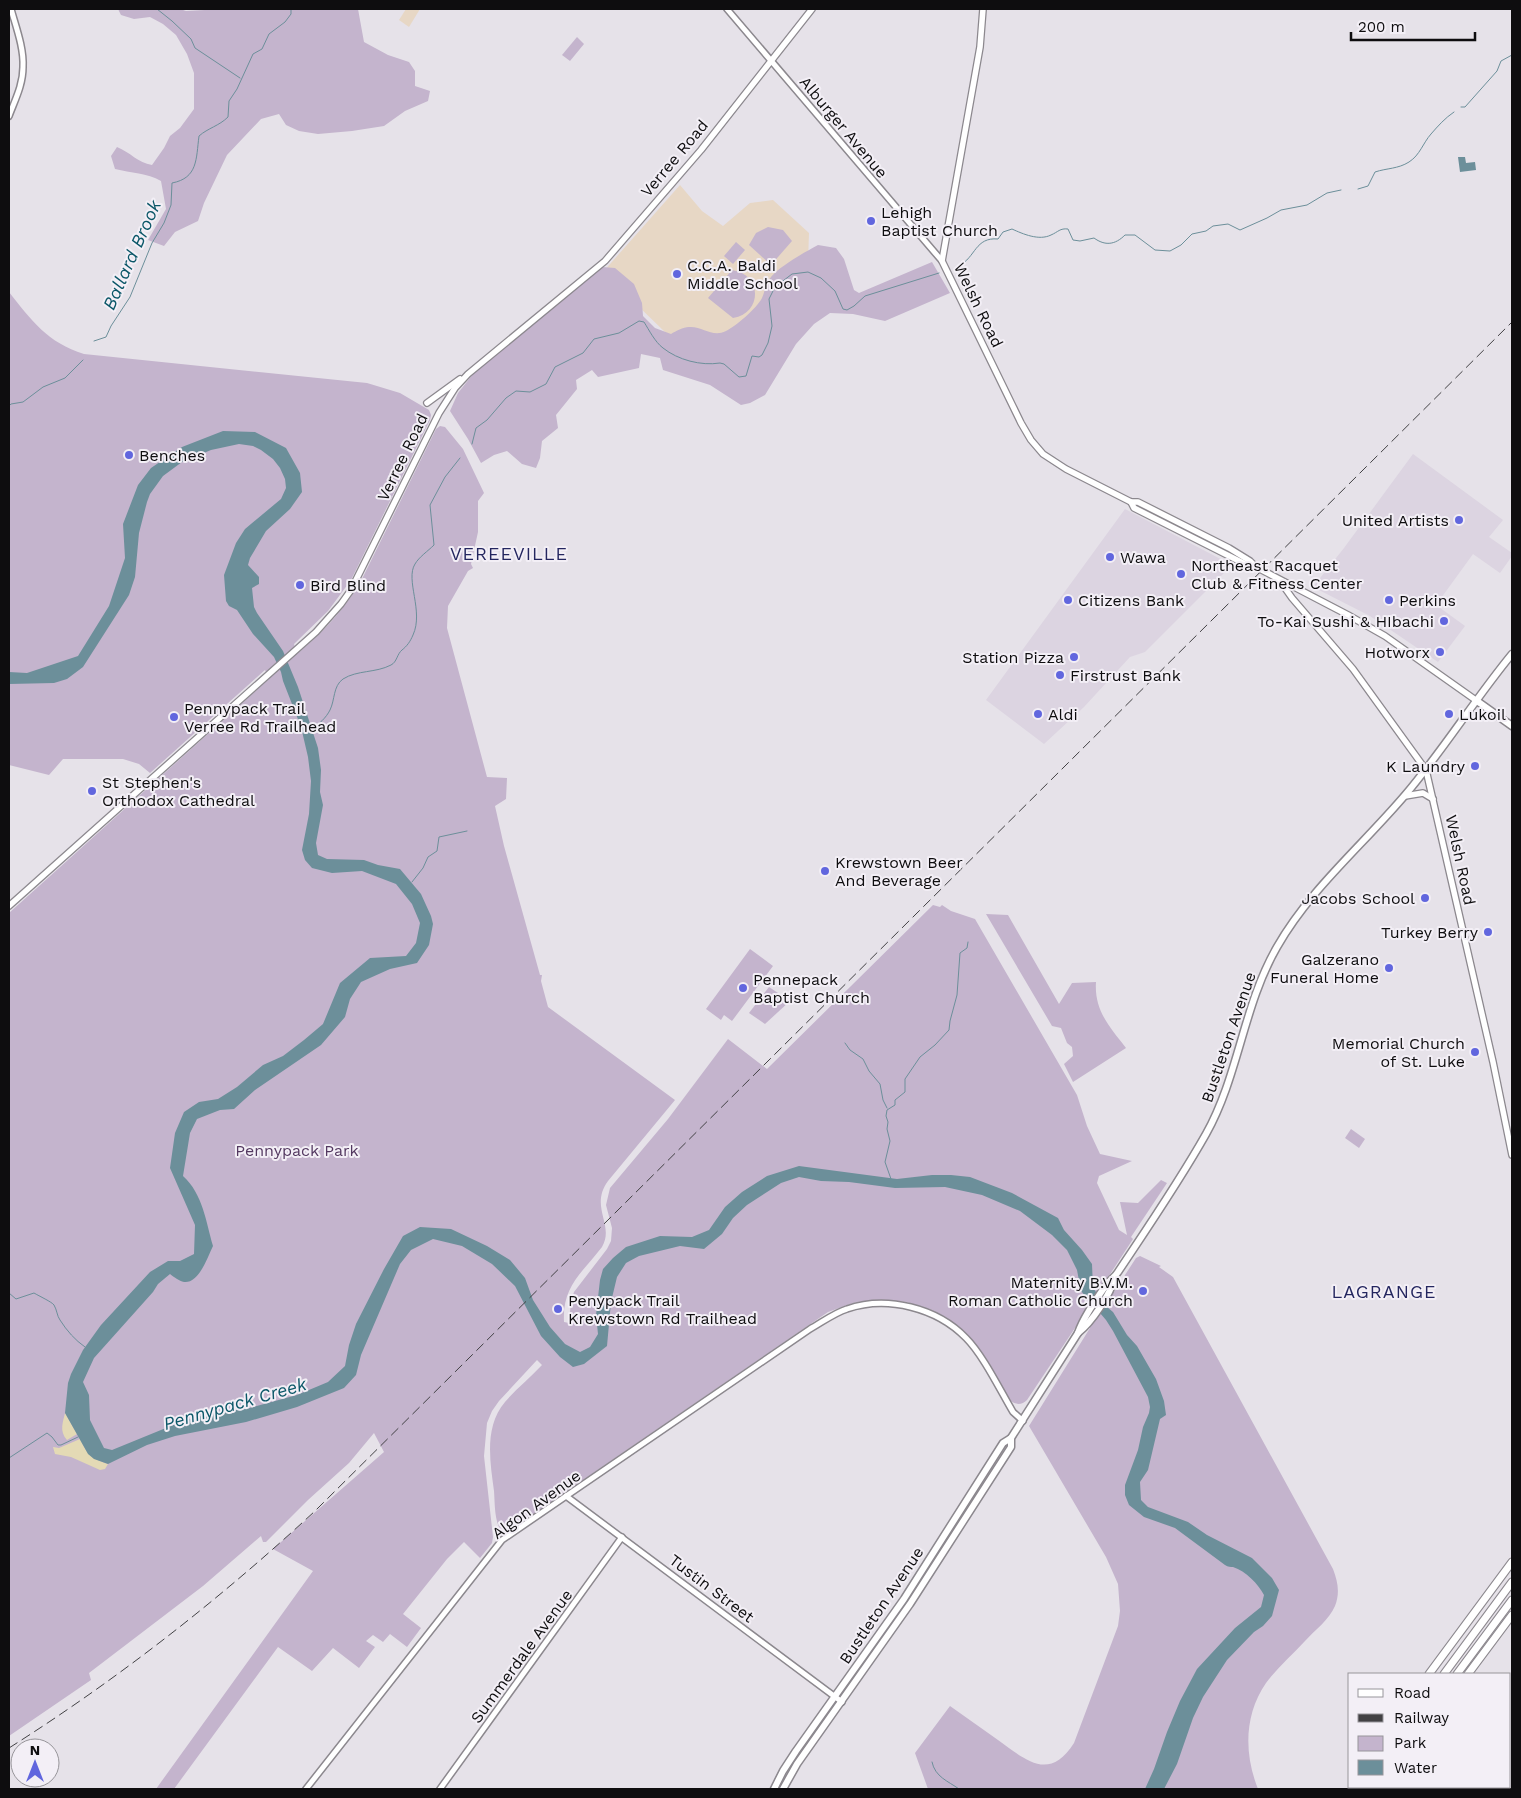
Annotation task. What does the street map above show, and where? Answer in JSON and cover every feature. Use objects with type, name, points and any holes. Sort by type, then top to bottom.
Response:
[{"type":"highway","points":[[1430,1673],[1512,1562]]},
{"type":"highway","points":[[1445,1673],[1512,1582]]},
{"type":"highway","points":[[1458,1673],[1512,1600]]},
{"type":"highway","points":[[1469,1673],[1512,1615]]},
{"type":"main road","name":"Verree Road","points":[[9,906],[330,618],[351,590],[439,412],[455,388],[468,374],[605,261],[701,150],[812,9]]},
{"type":"main road","name":"Welsh Road","points":[[983,9],[980,47],[942,261],[1031,440],[1043,454],[1066,469],[1131,502],[1134,508],[1348,614],[1385,636],[1477,701]]},
{"type":"main road","points":[[427,403],[468,374]]},
{"type":"main road","name":"Welsh Road","points":[[1279,579],[1354,670],[1426,770],[1493,1062],[1512,1155]]},
{"type":"main road","points":[[1301,591],[1299,598],[1302,609]]},
{"type":"main road","name":"Bustleton Avenue","points":[[783,1789],[797,1764],[842,1702],[939,1559],[1011,1447],[1012,1438],[1177,1183],[1213,1121],[1236,1063],[1254,997],[1277,946],[1309,901],[1405,796],[1426,770],[1512,654]]},
{"type":"main road","points":[[1477,701],[1512,726]]},
{"type":"main road","points":[[1405,796],[1423,793],[1434,801]]},
{"type":"main road","name":"Bustleton Avenue","points":[[774,1789],[783,1771],[904,1599],[1003,1443],[1012,1438]]},
{"type":"street","points":[[9,116],[19,93],[23,65],[11,9]]},
{"type":"street","name":"Alburger Avenue","points":[[727,9],[942,261]]},
{"type":"street","name":"Algon Avenue","points":[[306,1789],[502,1540],[810,1329],[846,1309],[874,1304],[902,1305],[930,1313],[946,1321],[968,1339],[1014,1412],[1023,1421]]},
{"type":"street","name":"Tustin Street","points":[[566,1496],[842,1702]]},
{"type":"street","name":"Summerdale Avenue","points":[[440,1789],[622,1537]]},
{"type":"shaded area","points":[[406,9],[420,9],[409,27],[399,20]]},
{"type":"shaded area","points":[[680,185],[702,211],[723,226],[750,203],[773,200],[809,233],[808,262],[723,355],[667,334],[603,272]]},
{"type":"shaded area","points":[[1413,454],[1503,520],[1489,537],[1512,553],[1512,556],[1500,573],[1473,554],[1436,605],[1465,626],[1438,662],[1370,616],[1313,587]]},
{"type":"shaded area","points":[[1125,509],[1232,565],[1145,652],[1130,657],[1084,707],[1044,744],[986,700]]},
{"type":"green space","points":[[118,9],[180,9],[186,11],[223,9],[358,9],[364,42],[388,55],[409,62],[415,71],[415,86],[430,91],[428,101],[405,111],[384,126],[352,131],[318,134],[299,131],[286,125],[279,114],[261,119],[227,155],[204,203],[198,221],[175,232],[164,246],[148,240],[166,209],[161,181],[145,175],[115,169],[111,156],[117,147],[142,162],[152,165],[170,136],[180,128],[194,109],[194,73],[187,54],[176,35],[163,24],[150,17],[134,19],[121,15]]},
{"type":"green space","points":[[577,37],[584,44],[570,61],[562,55]]},
{"type":"green space","points":[[768,227],[783,230],[792,241],[771,265],[749,245],[756,233]]},
{"type":"green space","points":[[736,242],[745,250],[733,264],[724,256]]},
{"type":"green space","points":[[818,245],[836,248],[844,259],[854,290],[859,293],[932,262],[950,293],[885,321],[853,314],[830,313],[814,324],[796,344],[765,395],[750,403],[741,405],[710,385],[663,370],[660,358],[641,354],[639,368],[598,377],[592,370],[576,380],[577,389],[556,415],[558,428],[542,441],[540,458],[536,468],[522,464],[507,451],[494,455],[481,463],[450,411],[458,393],[477,369],[602,267],[615,268],[634,284],[642,303],[643,316],[655,328],[671,334],[682,328],[689,327],[699,328],[712,333],[721,333],[735,325],[756,307],[762,298],[767,283],[780,268]]},
{"type":"green space","points":[[732,270],[742,273],[749,278],[755,294],[754,302],[750,309],[743,315],[733,318],[708,298]]},
{"type":"green space","name":"Pennypack Park","points":[[9,292],[33,321],[50,337],[60,344],[84,354],[367,383],[400,393],[429,410],[430,420],[351,580],[328,611],[294,644],[297,654],[332,620],[361,581],[436,429],[440,426],[445,427],[463,449],[484,493],[478,501],[478,532],[471,564],[473,568],[468,571],[448,606],[447,628],[487,777],[507,778],[506,799],[495,806],[504,846],[540,975],[542,975],[541,981],[548,1007],[675,1100],[608,1181],[603,1190],[601,1208],[606,1231],[605,1239],[602,1247],[570,1289],[564,1310],[564,1322],[569,1323],[571,1301],[574,1292],[611,1241],[612,1228],[606,1205],[610,1188],[668,1119],[728,1039],[767,1069],[933,905],[940,907],[942,905],[951,911],[975,919],[1077,1095],[1087,1126],[1100,1154],[1132,1161],[1099,1176],[1097,1183],[1119,1230],[1127,1235],[1120,1202],[1138,1203],[1161,1180],[1167,1183],[1131,1237],[1133,1239],[1105,1282],[1114,1292],[1136,1258],[1140,1256],[1161,1266],[1159,1267],[1173,1277],[1335,1574],[1338,1592],[1337,1601],[1329,1616],[1270,1677],[1259,1695],[1254,1708],[1248,1735],[1250,1762],[1258,1789],[928,1789],[915,1753],[950,1706],[1018,1754],[1037,1764],[1056,1762],[1065,1755],[1074,1743],[1118,1626],[1120,1611],[1118,1584],[1106,1557],[1029,1426],[1090,1328],[1081,1319],[1027,1400],[1017,1404],[1011,1401],[982,1352],[972,1340],[933,1311],[907,1302],[880,1300],[856,1302],[828,1312],[513,1528],[502,1532],[499,1528],[495,1512],[490,1456],[491,1433],[498,1412],[505,1402],[542,1365],[537,1360],[499,1401],[487,1423],[484,1456],[493,1537],[492,1543],[480,1558],[464,1542],[447,1559],[403,1614],[421,1628],[407,1647],[390,1634],[383,1642],[373,1635],[366,1641],[375,1647],[359,1668],[333,1648],[312,1671],[278,1647],[174,1789],[156,1789],[313,1571],[273,1549],[384,1452],[374,1433],[349,1463],[266,1542],[263,1542],[261,1536],[203,1586],[89,1673],[91,1680],[9,1736],[9,913],[269,679],[265,670],[150,773],[139,764],[123,759],[63,759],[49,775],[9,765]]},
{"type":"green space","points":[[986,914],[1008,915],[1059,1004],[1072,983],[1096,982],[1100,1010],[1109,1026],[1126,1048],[1073,1082],[1064,1064],[1073,1056],[1072,1047],[1067,1043],[1061,1028],[1052,1026]]},
{"type":"green space","points":[[750,949],[773,966],[732,1021],[724,1015],[721,1020],[706,1009]]},
{"type":"green space","points":[[769,987],[790,1001],[765,1024],[749,1013]]},
{"type":"green space","points":[[1351,1129],[1365,1139],[1359,1148],[1345,1138]]},
{"type":"sand","points":[[65,1413],[77,1434],[67,1440],[62,1430]]},
{"type":"sand","points":[[80,1439],[90,1455],[108,1464],[105,1469],[100,1470],[71,1457],[55,1454],[53,1447],[59,1448]]},
{"type":"water","points":[[1458,157],[1465,157],[1466,163],[1475,162],[1476,170],[1460,172]]},
{"type":"water","points":[[223,431],[255,432],[286,448],[300,473],[302,492],[290,509],[266,531],[250,558],[248,565],[259,577],[259,584],[252,588],[254,607],[283,651],[298,687],[318,748],[321,770],[320,792],[323,805],[316,843],[318,855],[327,859],[364,860],[400,869],[421,894],[433,924],[429,945],[417,963],[390,969],[361,982],[350,999],[345,1017],[321,1045],[255,1090],[234,1109],[220,1110],[197,1119],[190,1133],[183,1176],[190,1183],[199,1200],[213,1246],[194,1279],[184,1282],[170,1274],[158,1284],[94,1358],[83,1382],[89,1395],[90,1420],[104,1448],[112,1450],[183,1421],[216,1412],[246,1409],[297,1395],[328,1382],[345,1366],[356,1324],[403,1236],[420,1227],[451,1229],[487,1246],[510,1260],[525,1278],[533,1300],[550,1327],[565,1344],[580,1352],[590,1347],[598,1334],[596,1315],[600,1280],[603,1269],[613,1258],[626,1247],[660,1236],[692,1237],[709,1230],[725,1207],[742,1192],[767,1176],[799,1166],[897,1179],[932,1175],[970,1177],[1012,1193],[1058,1218],[1064,1230],[1092,1264],[1093,1288],[1137,1346],[1156,1379],[1164,1401],[1166,1415],[1160,1419],[1148,1470],[1140,1482],[1141,1500],[1148,1507],[1188,1522],[1207,1535],[1252,1558],[1272,1578],[1279,1590],[1272,1616],[1227,1660],[1203,1697],[1193,1718],[1177,1764],[1164,1789],[1145,1789],[1180,1701],[1197,1669],[1235,1628],[1261,1607],[1264,1595],[1255,1582],[1247,1575],[1233,1567],[1228,1567],[1175,1528],[1144,1517],[1129,1505],[1125,1495],[1125,1485],[1149,1413],[1148,1397],[1113,1331],[1081,1291],[1077,1270],[1067,1250],[1052,1235],[1020,1211],[982,1195],[945,1187],[895,1188],[799,1177],[781,1183],[747,1205],[733,1218],[722,1234],[704,1249],[680,1246],[639,1256],[626,1263],[617,1277],[611,1302],[607,1346],[584,1364],[573,1367],[560,1357],[541,1336],[515,1286],[492,1264],[462,1246],[433,1239],[411,1250],[400,1264],[361,1355],[356,1375],[344,1388],[297,1407],[246,1422],[175,1436],[147,1445],[108,1464],[94,1459],[88,1454],[65,1413],[68,1383],[83,1350],[101,1325],[150,1272],[168,1261],[180,1261],[194,1254],[195,1225],[170,1168],[175,1133],[184,1112],[199,1102],[218,1099],[237,1087],[263,1065],[283,1056],[304,1040],[323,1024],[340,983],[370,958],[406,956],[416,943],[420,923],[412,904],[396,884],[362,871],[332,873],[312,868],[305,860],[302,850],[309,814],[311,781],[301,727],[274,657],[253,634],[237,610],[229,606],[226,601],[224,575],[236,543],[245,529],[281,499],[286,488],[285,479],[280,468],[273,459],[261,450],[253,446],[239,444],[211,450],[182,462],[163,476],[150,494],[147,502],[139,533],[135,577],[129,595],[83,667],[67,679],[54,683],[9,684],[9,672],[27,673],[78,656],[109,606],[125,558],[123,524],[138,485],[151,468],[182,447]]},
{"type":"waterway","points":[[157,9],[191,39],[195,48],[240,78]]},
{"type":"waterway","name":"Ballard Brook","points":[[94,341],[106,337],[130,297],[152,243],[164,223],[171,205],[172,183],[187,177],[194,166],[199,136],[228,117],[229,101],[237,89],[253,54],[262,49],[269,34],[285,22],[291,14],[291,9]]},
{"type":"waterway","points":[[1461,107],[1465,107],[1497,71],[1501,61],[1512,55]]},
{"type":"waterway","points":[[1358,189],[1368,186],[1375,172],[1401,166],[1413,159],[1431,134],[1454,112]]},
{"type":"waterway","points":[[959,266],[969,258],[980,244],[990,239],[998,239],[1003,232],[1012,229],[1031,236],[1041,237],[1068,229],[1073,240],[1080,241],[1094,238],[1106,243],[1117,241],[1125,235],[1135,235],[1155,250],[1170,251],[1181,245],[1192,234],[1206,231],[1213,226],[1228,224],[1240,230],[1281,210],[1307,205],[1327,193],[1341,190]]},
{"type":"waterway","points":[[472,444],[476,428],[487,420],[506,398],[516,391],[530,392],[546,384],[555,367],[583,353],[594,339],[619,333],[639,321],[644,322],[660,345],[676,356],[698,363],[724,364],[739,377],[746,376],[752,356],[759,357],[762,355],[768,343],[772,326],[769,299],[775,287],[792,274],[808,272],[821,278],[835,291],[843,309],[847,310],[865,296],[939,273]]},
{"type":"waterway","name":"Ballard Brook","points":[[9,406],[23,402],[43,387],[65,378],[83,360]]},
{"type":"waterway","points":[[312,729],[328,713],[332,706],[337,685],[343,679],[354,674],[391,665],[411,640],[417,616],[412,571],[421,556],[434,545],[430,505],[445,477],[460,458]]},
{"type":"waterway","points":[[412,882],[423,868],[428,857],[437,851],[439,837],[467,831]]},
{"type":"waterway","points":[[891,1179],[885,1162],[890,1141],[887,1129],[887,1110],[895,1105],[895,1100],[905,1092],[905,1079],[920,1057],[949,1030],[957,995],[960,953],[967,948],[968,942]]},
{"type":"waterway","points":[[845,1043],[850,1050],[863,1059],[869,1071],[880,1084],[883,1100],[887,1108]]},
{"type":"waterway","points":[[9,1293],[16,1299],[34,1293],[51,1302],[65,1328],[85,1347]]},
{"type":"waterway","points":[[9,1458],[47,1433],[58,1445],[78,1437]]},
{"type":"waterway","points":[[932,1762],[939,1775],[959,1789]]},
{"type":"railway","points":[[9,1748],[50,1722],[167,1637],[279,1544],[315,1511],[1512,322]]},
{"type":"place","name":"Lehigh Baptist Church","points":[[871,221]]},
{"type":"place","name":"C.C.A. Baldi Middle School","points":[[677,274]]},
{"type":"place","name":"Benches","points":[[129,455]]},
{"type":"place","name":"United Artists","points":[[1459,520]]},
{"type":"place","name":"Wawa","points":[[1110,557]]},
{"type":"place","name":"Northeast Racquet Club & Fitness Center","points":[[1181,574]]},
{"type":"place","name":"Bird Blind","points":[[300,585]]},
{"type":"place","name":"Citizens Bank","points":[[1068,600]]},
{"type":"place","name":"Perkins","points":[[1389,600]]},
{"type":"place","name":"To-Kai Sushi & HIbachi","points":[[1444,621]]},
{"type":"place","name":"Hotworx","points":[[1440,652]]},
{"type":"place","name":"Station Pizza","points":[[1074,657]]},
{"type":"place","name":"Firstrust Bank","points":[[1060,675]]},
{"type":"place","name":"Aldi","points":[[1038,714]]},
{"type":"place","name":"Lukoil","points":[[1449,714]]},
{"type":"place","name":"Pennypack Trail Verree Rd Trailhead","points":[[174,717]]},
{"type":"place","name":"K Laundry","points":[[1475,766]]},
{"type":"place","name":"St Stephen's Orthodox Cathedral","points":[[92,791]]},
{"type":"place","name":"Krewstown Beer And Beverage","points":[[825,871]]},
{"type":"place","name":"Jacobs School","points":[[1425,898]]},
{"type":"place","name":"Turkey Berry","points":[[1488,932]]},
{"type":"place","name":"Galzerano Funeral Home","points":[[1389,968]]},
{"type":"place","name":"Pennepack Baptist Church","points":[[743,988]]},
{"type":"place","name":"Memorial Church of St. Luke","points":[[1475,1052]]},
{"type":"place","name":"Maternity B.V.M. Roman Catholic Church","points":[[1143,1291]]},
{"type":"place","name":"Penypack Trail Krewstown Rd Trailhead","points":[[558,1309]]},
{"type":"district","name":"VEREEVILLE","points":[[509,554]]},
{"type":"district","name":"LAGRANGE","points":[[1384,1292]]},
{"type":"water label","name":"Pennypack Creek","points":[[235,1404]]}]
